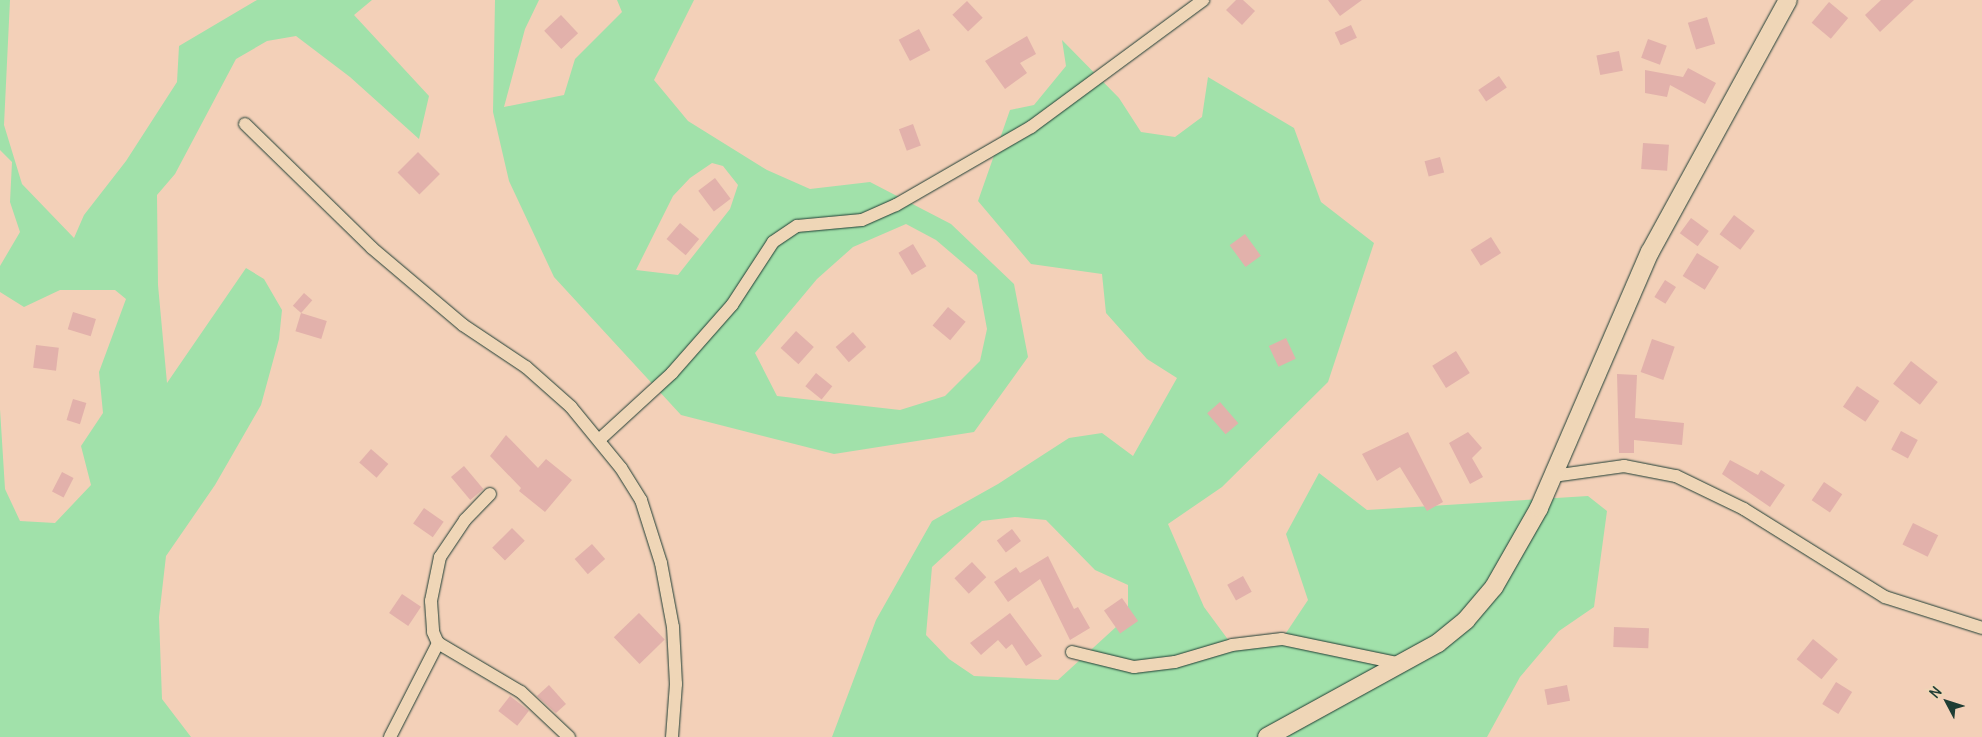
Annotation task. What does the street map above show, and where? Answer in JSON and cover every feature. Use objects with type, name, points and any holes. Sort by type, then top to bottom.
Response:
[{"type":"main road","points":[[1267,737],[1403,664],[1466,620],[1494,588],[1520,546],[1553,476],[1650,252],[1788,0]]},
{"type":"street","points":[[599,440],[672,373],[726,312],[773,242],[797,226],[862,220],[896,205],[1031,127],[1203,0]]},
{"type":"street","points":[[245,124],[372,248],[463,326],[526,367],[571,407],[599,440],[641,500],[661,563],[673,627],[672,737]]},
{"type":"street","points":[[1553,476],[1624,466],[1676,476],[1744,509],[1885,597],[1982,628]]},
{"type":"street","points":[[390,737],[438,643],[430,612],[440,557],[465,520],[490,494]]},
{"type":"street","points":[[1072,652],[1100,662],[1134,667],[1175,662],[1232,645],[1282,639],[1403,664]]},
{"type":"street","points":[[438,643],[520,692],[569,737]]},
{"type":"green space","points":[[0,0],[10,0],[4,125],[22,184],[74,238],[84,215],[126,161],[177,82],[179,46],[257,0],[372,0],[354,15],[429,96],[419,139],[350,77],[296,36],[267,41],[236,59],[175,174],[157,195],[158,285],[167,383],[246,268],[264,279],[282,310],[279,339],[261,405],[215,485],[166,556],[159,617],[162,699],[191,737],[0,737],[0,409],[5,489],[20,521],[55,523],[91,485],[81,446],[103,413],[99,372],[126,299],[115,290],[60,290],[24,307],[0,292],[0,266],[20,232],[10,202],[12,162],[0,150]]},
{"type":"green space","points":[[495,0],[539,0],[525,29],[504,107],[564,95],[575,59],[622,12],[617,0],[694,0],[654,80],[688,121],[767,170],[810,189],[870,182],[951,224],[1014,284],[1028,357],[974,432],[834,454],[681,415],[554,277],[509,181],[493,112]],"holes":[[[712,163],[723,166],[738,185],[730,209],[678,275],[636,270],[673,196],[690,178]],[[906,224],[936,240],[977,275],[987,329],[980,361],[945,396],[900,410],[777,396],[755,353],[817,279],[853,247]]]},
{"type":"green space","points":[[1062,40],[1119,98],[1141,132],[1175,137],[1202,117],[1208,77],[1294,128],[1321,202],[1374,243],[1328,382],[1222,487],[1168,524],[1204,607],[1232,645],[1282,639],[1308,600],[1286,534],[1319,473],[1367,510],[1588,496],[1607,511],[1594,607],[1559,631],[1520,677],[1487,737],[832,737],[876,620],[932,521],[998,484],[1069,438],[1102,433],[1133,456],[1177,378],[1147,359],[1106,313],[1102,274],[1031,264],[978,201],[1010,110],[1034,105],[1066,66]],"holes":[[[1015,517],[1046,520],[1095,570],[1128,585],[1128,616],[1058,680],[974,676],[949,659],[926,635],[932,567],[982,521]]]},
{"type":"building","points":[[1236,0],[1243,0],[1255,11],[1242,25],[1226,10]]},
{"type":"building","points":[[1328,0],[1362,0],[1340,16]]},
{"type":"building","points":[[1881,0],[1914,0],[1880,32],[1865,15]]},
{"type":"building","points":[[967,1],[983,18],[968,31],[952,15]]},
{"type":"building","points":[[1829,2],[1848,18],[1831,39],[1812,23]]},
{"type":"building","points":[[561,15],[578,33],[561,49],[544,31]]},
{"type":"building","points":[[1707,17],[1715,44],[1696,50],[1688,23]]},
{"type":"building","points":[[1351,25],[1357,38],[1341,45],[1335,33]]},
{"type":"building","points":[[919,29],[930,50],[910,61],[899,40]]},
{"type":"building","points":[[1027,36],[1036,54],[1020,63],[1027,73],[1005,89],[985,61]]},
{"type":"building","points":[[1648,39],[1667,46],[1660,65],[1641,58]]},
{"type":"building","points":[[1619,51],[1623,71],[1600,75],[1596,55]]},
{"type":"building","points":[[1688,68],[1716,83],[1705,104],[1670,85],[1667,97],[1645,93],[1645,70],[1683,77]]},
{"type":"building","points":[[1499,76],[1507,88],[1486,102],[1478,90]]},
{"type":"building","points":[[913,124],[921,146],[907,151],[899,129]]},
{"type":"building","points":[[1643,143],[1669,145],[1667,171],[1641,169]]},
{"type":"building","points":[[418,152],[440,174],[419,194],[397,173]]},
{"type":"building","points":[[1440,157],[1444,172],[1429,177],[1425,161]]},
{"type":"building","points":[[715,178],[731,199],[714,211],[698,191]]},
{"type":"building","points":[[1734,215],[1755,231],[1740,250],[1720,234]]},
{"type":"building","points":[[1691,218],[1709,231],[1698,246],[1680,233]]},
{"type":"building","points":[[680,223],[699,239],[686,255],[667,239]]},
{"type":"building","points":[[1245,234],[1261,256],[1245,267],[1230,245]]},
{"type":"building","points":[[1491,237],[1501,253],[1481,266],[1471,250]]},
{"type":"building","points":[[913,244],[926,266],[912,275],[898,253]]},
{"type":"building","points":[[1697,253],[1719,267],[1705,290],[1683,276]]},
{"type":"building","points":[[1665,280],[1676,287],[1665,304],[1654,297]]},
{"type":"building","points":[[304,293],[312,300],[301,313],[293,306]]},
{"type":"building","points":[[948,307],[966,322],[950,340],[933,325]]},
{"type":"building","points":[[73,312],[96,319],[91,336],[68,329]]},
{"type":"building","points":[[301,313],[327,321],[321,339],[295,331]]},
{"type":"building","points":[[796,331],[814,347],[798,364],[781,348]]},
{"type":"building","points":[[853,332],[866,347],[849,362],[836,347]]},
{"type":"building","points":[[1286,338],[1296,359],[1279,367],[1269,346]]},
{"type":"building","points":[[1652,339],[1675,347],[1663,380],[1641,372]]},
{"type":"building","points":[[36,345],[59,348],[56,371],[33,368]]},
{"type":"building","points":[[1456,351],[1470,373],[1446,388],[1432,366]]},
{"type":"building","points":[[1911,361],[1938,382],[1920,405],[1893,384]]},
{"type":"building","points":[[816,373],[832,386],[822,399],[805,386]]},
{"type":"building","points":[[1617,374],[1637,375],[1635,418],[1684,423],[1682,445],[1634,440],[1634,453],[1619,453]]},
{"type":"building","points":[[1857,386],[1879,401],[1865,422],[1843,407]]},
{"type":"building","points":[[73,399],[86,403],[80,424],[67,420]]},
{"type":"building","points":[[1220,402],[1238,423],[1226,434],[1207,413]]},
{"type":"building","points":[[1901,431],[1918,440],[1908,458],[1891,450]]},
{"type":"building","points":[[1408,432],[1443,502],[1427,511],[1400,467],[1377,481],[1362,454]]},
{"type":"building","points":[[1468,432],[1482,448],[1472,458],[1483,477],[1470,484],[1449,443]]},
{"type":"building","points":[[506,435],[538,468],[546,459],[572,480],[545,512],[519,491],[521,488],[490,456]]},
{"type":"building","points":[[371,449],[388,464],[377,478],[359,463]]},
{"type":"building","points":[[1730,460],[1758,475],[1761,470],[1785,485],[1770,507],[1722,474]]},
{"type":"building","points":[[464,466],[483,489],[470,500],[451,477]]},
{"type":"building","points":[[62,472],[74,478],[64,498],[52,492]]},
{"type":"building","points":[[1824,482],[1842,494],[1830,513],[1812,500]]},
{"type":"building","points":[[424,508],[444,522],[433,537],[413,524]]},
{"type":"building","points":[[1913,523],[1938,535],[1928,557],[1902,545]]},
{"type":"building","points":[[512,528],[525,541],[505,561],[492,548]]},
{"type":"building","points":[[1012,529],[1021,541],[1006,552],[997,540]]},
{"type":"building","points":[[592,544],[605,559],[588,574],[575,559]]},
{"type":"building","points":[[1048,556],[1074,609],[1078,607],[1090,628],[1070,640],[1040,579],[1008,602],[994,582],[1016,567],[1020,573]]},
{"type":"building","points":[[972,562],[986,577],[969,594],[954,578]]},
{"type":"building","points":[[1243,576],[1252,592],[1236,600],[1227,585]]},
{"type":"building","points":[[402,594],[421,607],[408,626],[389,613]]},
{"type":"building","points":[[1122,598],[1138,621],[1120,634],[1104,611]]},
{"type":"building","points":[[639,613],[665,640],[640,664],[614,637]]},
{"type":"building","points":[[1010,613],[1042,656],[1026,666],[1012,644],[1006,649],[998,640],[981,655],[970,643]]},
{"type":"building","points":[[1614,627],[1649,628],[1648,648],[1613,647]]},
{"type":"building","points":[[1813,639],[1838,659],[1822,679],[1797,659]]},
{"type":"building","points":[[1836,682],[1852,692],[1838,714],[1822,704]]},
{"type":"building","points":[[549,685],[566,704],[556,713],[537,696]]},
{"type":"building","points":[[1567,685],[1570,701],[1547,705],[1544,689]]},
{"type":"building","points":[[510,696],[529,711],[517,726],[498,711]]}]
